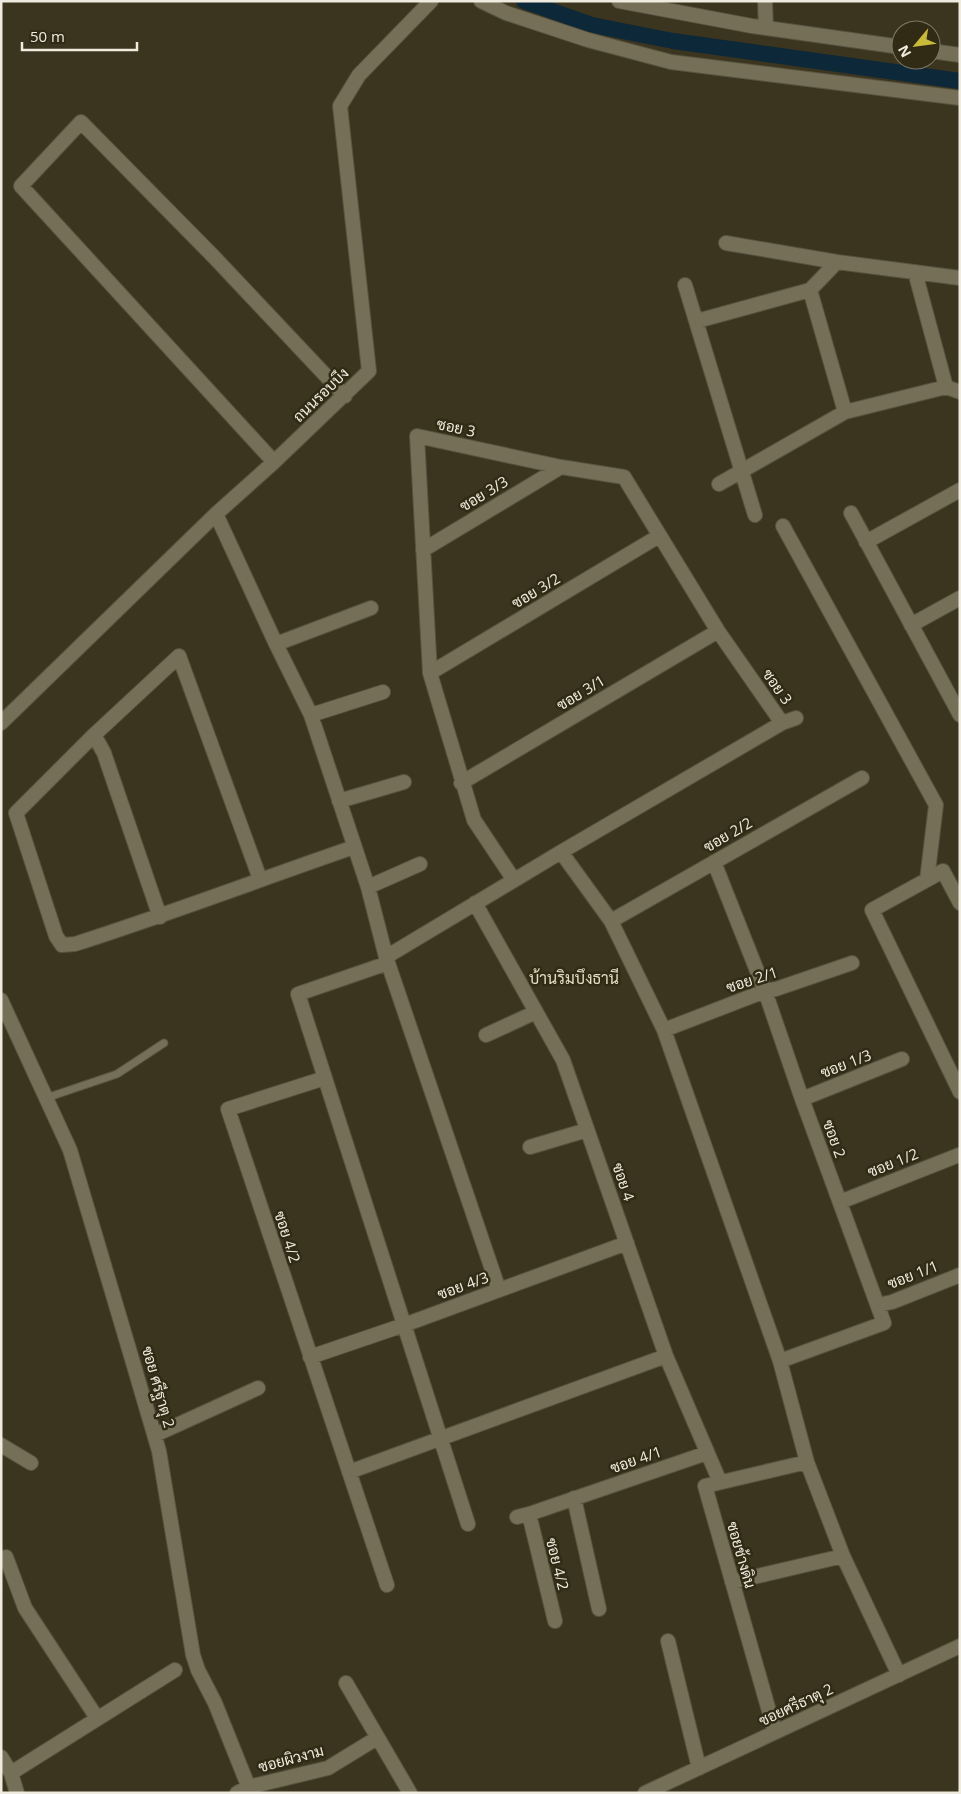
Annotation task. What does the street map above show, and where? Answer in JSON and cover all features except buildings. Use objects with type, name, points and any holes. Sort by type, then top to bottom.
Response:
[{"type":"street","name":"ถนนรอบบึง","points":[[1,723],[216,514],[346,396],[369,371],[340,106],[359,75],[431,1]]},
{"type":"street","points":[[481,1],[506,13],[588,40],[671,62],[960,98]]},
{"type":"street","points":[[619,1],[766,28],[891,46]]},
{"type":"street","points":[[765,1],[766,28]]},
{"type":"street","points":[[941,52],[960,55]]},
{"type":"street","points":[[274,462],[21,186],[81,122],[214,257],[346,396]]},
{"type":"street","points":[[726,243],[837,262],[960,278]]},
{"type":"street","points":[[697,320],[810,290],[837,262]]},
{"type":"street","points":[[916,272],[946,387]]},
{"type":"street","points":[[685,284],[755,515]]},
{"type":"street","points":[[810,290],[845,412]]},
{"type":"street","points":[[719,484],[845,412],[946,387],[960,392]]},
{"type":"street","name":"ซอย 3","points":[[514,880],[474,820],[461,783],[430,673],[417,436],[562,467],[624,477],[718,631],[782,723]]},
{"type":"street","name":"ซอย 3/3","points":[[422,550],[562,467]]},
{"type":"street","points":[[866,542],[960,490]]},
{"type":"street","points":[[851,513],[960,715]]},
{"type":"street","points":[[216,514],[311,715],[368,887],[387,960],[500,1290]]},
{"type":"street","points":[[783,526],[936,805],[927,880]]},
{"type":"street","name":"ซอย 3/2","points":[[430,673],[659,536]]},
{"type":"street","points":[[911,625],[960,598]]},
{"type":"street","points":[[276,644],[371,608]]},
{"type":"street","name":"ซอย 3/1","points":[[461,783],[718,631]]},
{"type":"street","points":[[260,879],[178,656],[94,735],[16,813],[56,936],[62,945],[75,944],[160,917],[260,879],[354,847]]},
{"type":"street","points":[[311,715],[383,692]]},
{"type":"street","points":[[468,1524],[298,994],[387,960],[475,903],[561,852],[782,723],[796,718]]},
{"type":"street","points":[[94,735],[104,754],[160,917]]},
{"type":"street","name":"ซอย 2/2","points":[[611,921],[862,778]]},
{"type":"street","points":[[340,801],[404,782]]},
{"type":"street","points":[[561,852],[611,921],[664,1030],[780,1361],[807,1462],[843,1556],[898,1676]]},
{"type":"street","name":"ซอย 2","points":[[714,862],[765,990],[802,1099],[884,1324],[780,1361]]},
{"type":"street","points":[[368,887],[420,864]]},
{"type":"street","points":[[960,903],[943,871],[872,910],[960,1092]]},
{"type":"street","name":"ซอย 4","points":[[475,903],[562,1060],[666,1356],[720,1482]]},
{"type":"street","name":"ซอย 2/1","points":[[664,1030],[765,990],[776,989],[852,963]]},
{"type":"street","name":"ซอย ศรีฐาตุ 2","points":[[1,1000],[70,1150],[159,1451],[193,1655],[198,1670],[215,1703],[246,1791]]},
{"type":"street","points":[[486,1035],[536,1012]]},
{"type":"street","name":"ซอย 1/3","points":[[802,1099],[902,1059]]},
{"type":"street","name":"ซอย 4/2","points":[[325,1078],[228,1110],[387,1585]]},
{"type":"street","points":[[530,1147],[587,1130]]},
{"type":"street","name":"ซอย 1/2","points":[[840,1202],[959,1155]]},
{"type":"street","name":"ซอย 4/3","points":[[310,1357],[404,1326],[627,1243]]},
{"type":"street","name":"ซอย 1/1","points":[[878,1305],[892,1302],[960,1275]]},
{"type":"street","points":[[349,1472],[666,1356]]},
{"type":"street","points":[[154,1435],[258,1388]]},
{"type":"street","points":[[1,1445],[32,1464]]},
{"type":"street","name":"ซอย 4/1","points":[[523,1516],[707,1453]]},
{"type":"street","points":[[720,1482],[807,1462]]},
{"type":"street","name":"ซอยช้างดิน","points":[[720,1482],[705,1486],[775,1732]]},
{"type":"street","points":[[574,1498],[599,1609]]},
{"type":"street","name":"ซอย 4/2","points":[[523,1516],[555,1620]]},
{"type":"street","points":[[732,1582],[843,1556]]},
{"type":"street","points":[[6,1557],[26,1608],[97,1718]]},
{"type":"street","points":[[668,1642],[699,1768]]},
{"type":"street","name":"ซอยศรีธาตุ 2","points":[[645,1793],[960,1646]]},
{"type":"street","points":[[11,1773],[175,1670]]},
{"type":"street","points":[[346,1683],[410,1793]]},
{"type":"street","name":"ซอยผิวงาม","points":[[246,1791],[328,1768],[377,1738]]},
{"type":"street","points":[[1,1757],[11,1773],[17,1793]]},
{"type":"lane","points":[[46,1098],[117,1074],[164,1043]]},
{"type":"waterway","points":[[524,1],[592,25],[673,41],[960,81]]},
{"type":"district","name":"บ้านริมบึงธานี","points":[[574,978]]}]
